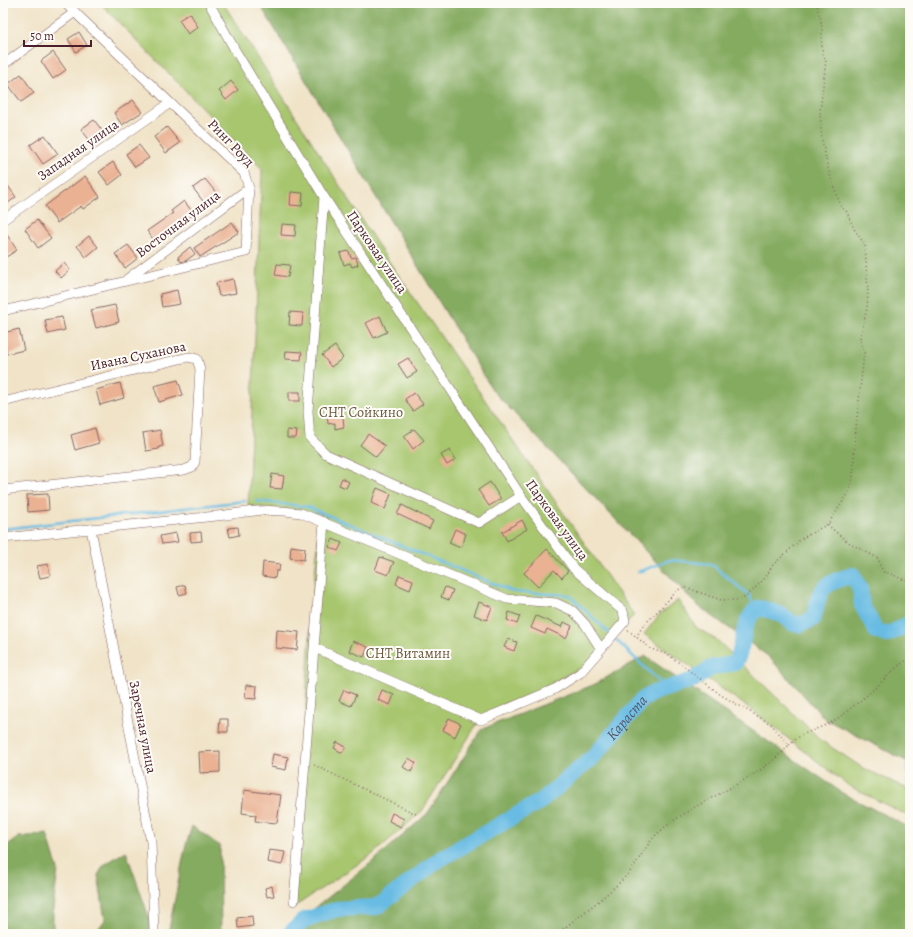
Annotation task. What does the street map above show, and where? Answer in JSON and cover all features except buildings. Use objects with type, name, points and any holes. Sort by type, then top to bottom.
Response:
[{"type":"street","name":"Ринг Роуд","points":[[3,311],[246,252],[249,188],[244,173],[65,3]]},
{"type":"street","name":"Парковая улица","points":[[209,3],[234,50],[324,197],[521,496],[574,569],[623,611],[625,616],[622,624]]},
{"type":"street","points":[[3,65],[75,12]]},
{"type":"street","name":"Западная улица","points":[[3,220],[170,103]]},
{"type":"street","name":"Восточная улица","points":[[123,282],[249,188]]},
{"type":"street","points":[[324,197],[308,412],[310,438],[326,454],[479,523],[521,496]]},
{"type":"street","name":"Ивана Суханова","points":[[3,402],[188,357],[197,359],[200,369],[195,462],[192,467],[184,470],[3,490]]},
{"type":"street","points":[[3,538],[256,510],[276,509],[300,513],[507,598],[556,603],[573,611],[586,624],[602,649]]},
{"type":"street","points":[[294,901],[324,522]]},
{"type":"street","name":"Заречная улица","points":[[91,529],[151,842],[154,932]]},
{"type":"street","points":[[314,648],[481,720],[555,689],[580,673],[622,624]]},
{"type":"path","points":[[636,637],[643,626],[678,590],[684,587],[721,600],[739,600],[746,597],[766,577],[772,566],[789,550],[809,533],[828,524],[840,509],[848,494],[853,478],[855,437],[864,353],[860,338],[867,308],[868,293],[865,246],[854,229],[847,212],[841,207],[823,149],[820,112],[826,60],[822,53],[820,39],[821,22],[818,15],[818,3]]},
{"type":"path","points":[[828,524],[848,542],[878,559],[884,572],[891,572],[901,579],[910,580]]},
{"type":"path","points":[[622,624],[651,649],[669,655],[737,705],[771,724],[789,745]]},
{"type":"path","points":[[557,934],[626,875],[658,834],[684,813],[754,774],[780,756],[794,739],[828,724],[841,716],[869,693],[899,665],[910,658]]},
{"type":"path","points":[[306,760],[418,815]]},
{"type":"green space","name":"СНТ Сойкино","points":[[100,3],[223,3],[381,250],[634,615],[590,663],[477,724],[422,811],[373,854],[294,907],[311,615],[321,514],[248,506],[262,169]]},
{"type":"green space","points":[[259,3],[910,3],[910,763],[825,719],[768,656],[697,605],[493,391]]},
{"type":"green space","points":[[678,600],[696,627],[718,641],[822,741],[863,768],[910,790],[910,817],[849,786],[749,708],[644,634],[660,614]]},
{"type":"green space","points":[[645,656],[844,794],[910,828],[910,934],[283,934],[377,858],[427,814],[482,729],[593,685]]},
{"type":"green space","points":[[192,826],[220,846],[221,934],[168,934],[185,848]]},
{"type":"green space","points":[[47,834],[58,870],[53,908],[53,934],[3,934],[3,848],[19,837]]},
{"type":"green space","points":[[126,851],[156,934],[94,934],[105,920],[98,875],[104,865]]},
{"type":"waterway","points":[[3,529],[245,501]]},
{"type":"waterway","points":[[256,501],[308,507],[514,592],[569,595],[609,633]]},
{"type":"waterway","points":[[638,572],[670,560],[711,564],[749,595],[756,610]]},
{"type":"waterway","name":"Караста","points":[[289,934],[304,920],[337,909],[377,907],[440,859],[541,801],[594,756],[642,700],[653,693],[693,680],[711,668],[735,663],[739,656],[745,628],[752,614],[758,608],[776,613],[785,617],[792,623],[799,625],[813,619],[819,596],[826,587],[834,582],[853,575],[860,589],[862,605],[876,631],[887,635],[910,623]]},
{"type":"waterway","points":[[615,639],[666,688]]},
{"type":"waterway","points":[[910,730],[908,772],[910,795]]},
{"type":"waterway","points":[[910,853],[910,890]]},
{"type":"waterway","points":[[910,922],[910,934]]},
{"type":"park label","name":"СНТ Витамин","points":[[408,653]]}]
